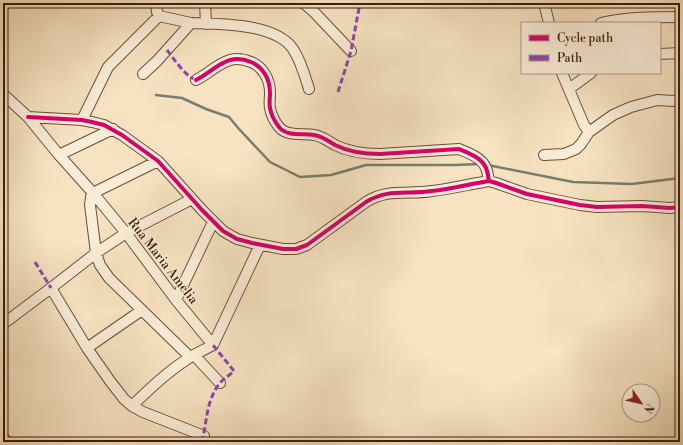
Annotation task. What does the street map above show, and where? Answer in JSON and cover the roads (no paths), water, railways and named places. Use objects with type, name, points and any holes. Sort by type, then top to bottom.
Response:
[{"type":"street","points":[[156,3],[159,16]]},
{"type":"street","points":[[205,3],[206,24]]},
{"type":"street","points":[[302,3],[314,12],[351,50]]},
{"type":"street","points":[[544,3],[549,22]]},
{"type":"street","points":[[159,16],[191,24],[233,25],[254,28],[272,33],[292,48],[309,89]]},
{"type":"street","points":[[82,120],[108,66],[159,16]]},
{"type":"street","points":[[605,22],[644,17],[680,17]]},
{"type":"street","points":[[143,74],[162,56],[191,24]]},
{"type":"street","points":[[661,54],[680,53]]},
{"type":"street","points":[[196,80],[229,60],[237,58],[247,60],[263,69],[269,83],[270,109],[273,117],[283,131],[314,135],[342,148],[368,154],[460,149],[480,160],[487,169],[489,181]]},
{"type":"street","points":[[562,74],[584,125],[589,132]]},
{"type":"street","points":[[569,90],[590,74]]},
{"type":"street","name":"Rua Maria Amelia","points":[[3,94],[28,117],[93,193],[126,233],[176,300],[213,346]]},
{"type":"street","points":[[544,154],[564,154],[576,150],[589,132],[613,115],[631,107],[657,100],[680,100]]},
{"type":"street","points":[[28,117],[82,120],[104,125],[113,129],[158,161],[213,222],[223,231],[237,239],[283,249],[296,249],[307,245],[366,202],[383,194],[430,192],[489,181],[496,182],[527,194],[580,205],[597,207],[680,207]]},
{"type":"street","points":[[59,154],[113,129]]},
{"type":"street","points":[[158,161],[93,193],[90,205],[96,253],[100,265],[105,273],[220,383]]},
{"type":"street","points":[[3,324],[96,253],[126,233],[192,199]]},
{"type":"street","points":[[176,300],[213,222]]},
{"type":"street","points":[[132,406],[182,362],[213,346],[260,245]]},
{"type":"street","points":[[51,288],[87,348],[118,392],[132,406],[143,412],[204,436]]},
{"type":"street","points":[[87,348],[142,310]]},
{"type":"street","points":[[3,437],[8,442]]},
{"type":"waterway","points":[[156,95],[182,98],[206,109],[229,117],[270,162],[300,177],[331,175],[366,165],[479,164]]},
{"type":"waterway","points":[[488,165],[573,182],[632,184],[680,178]]}]
